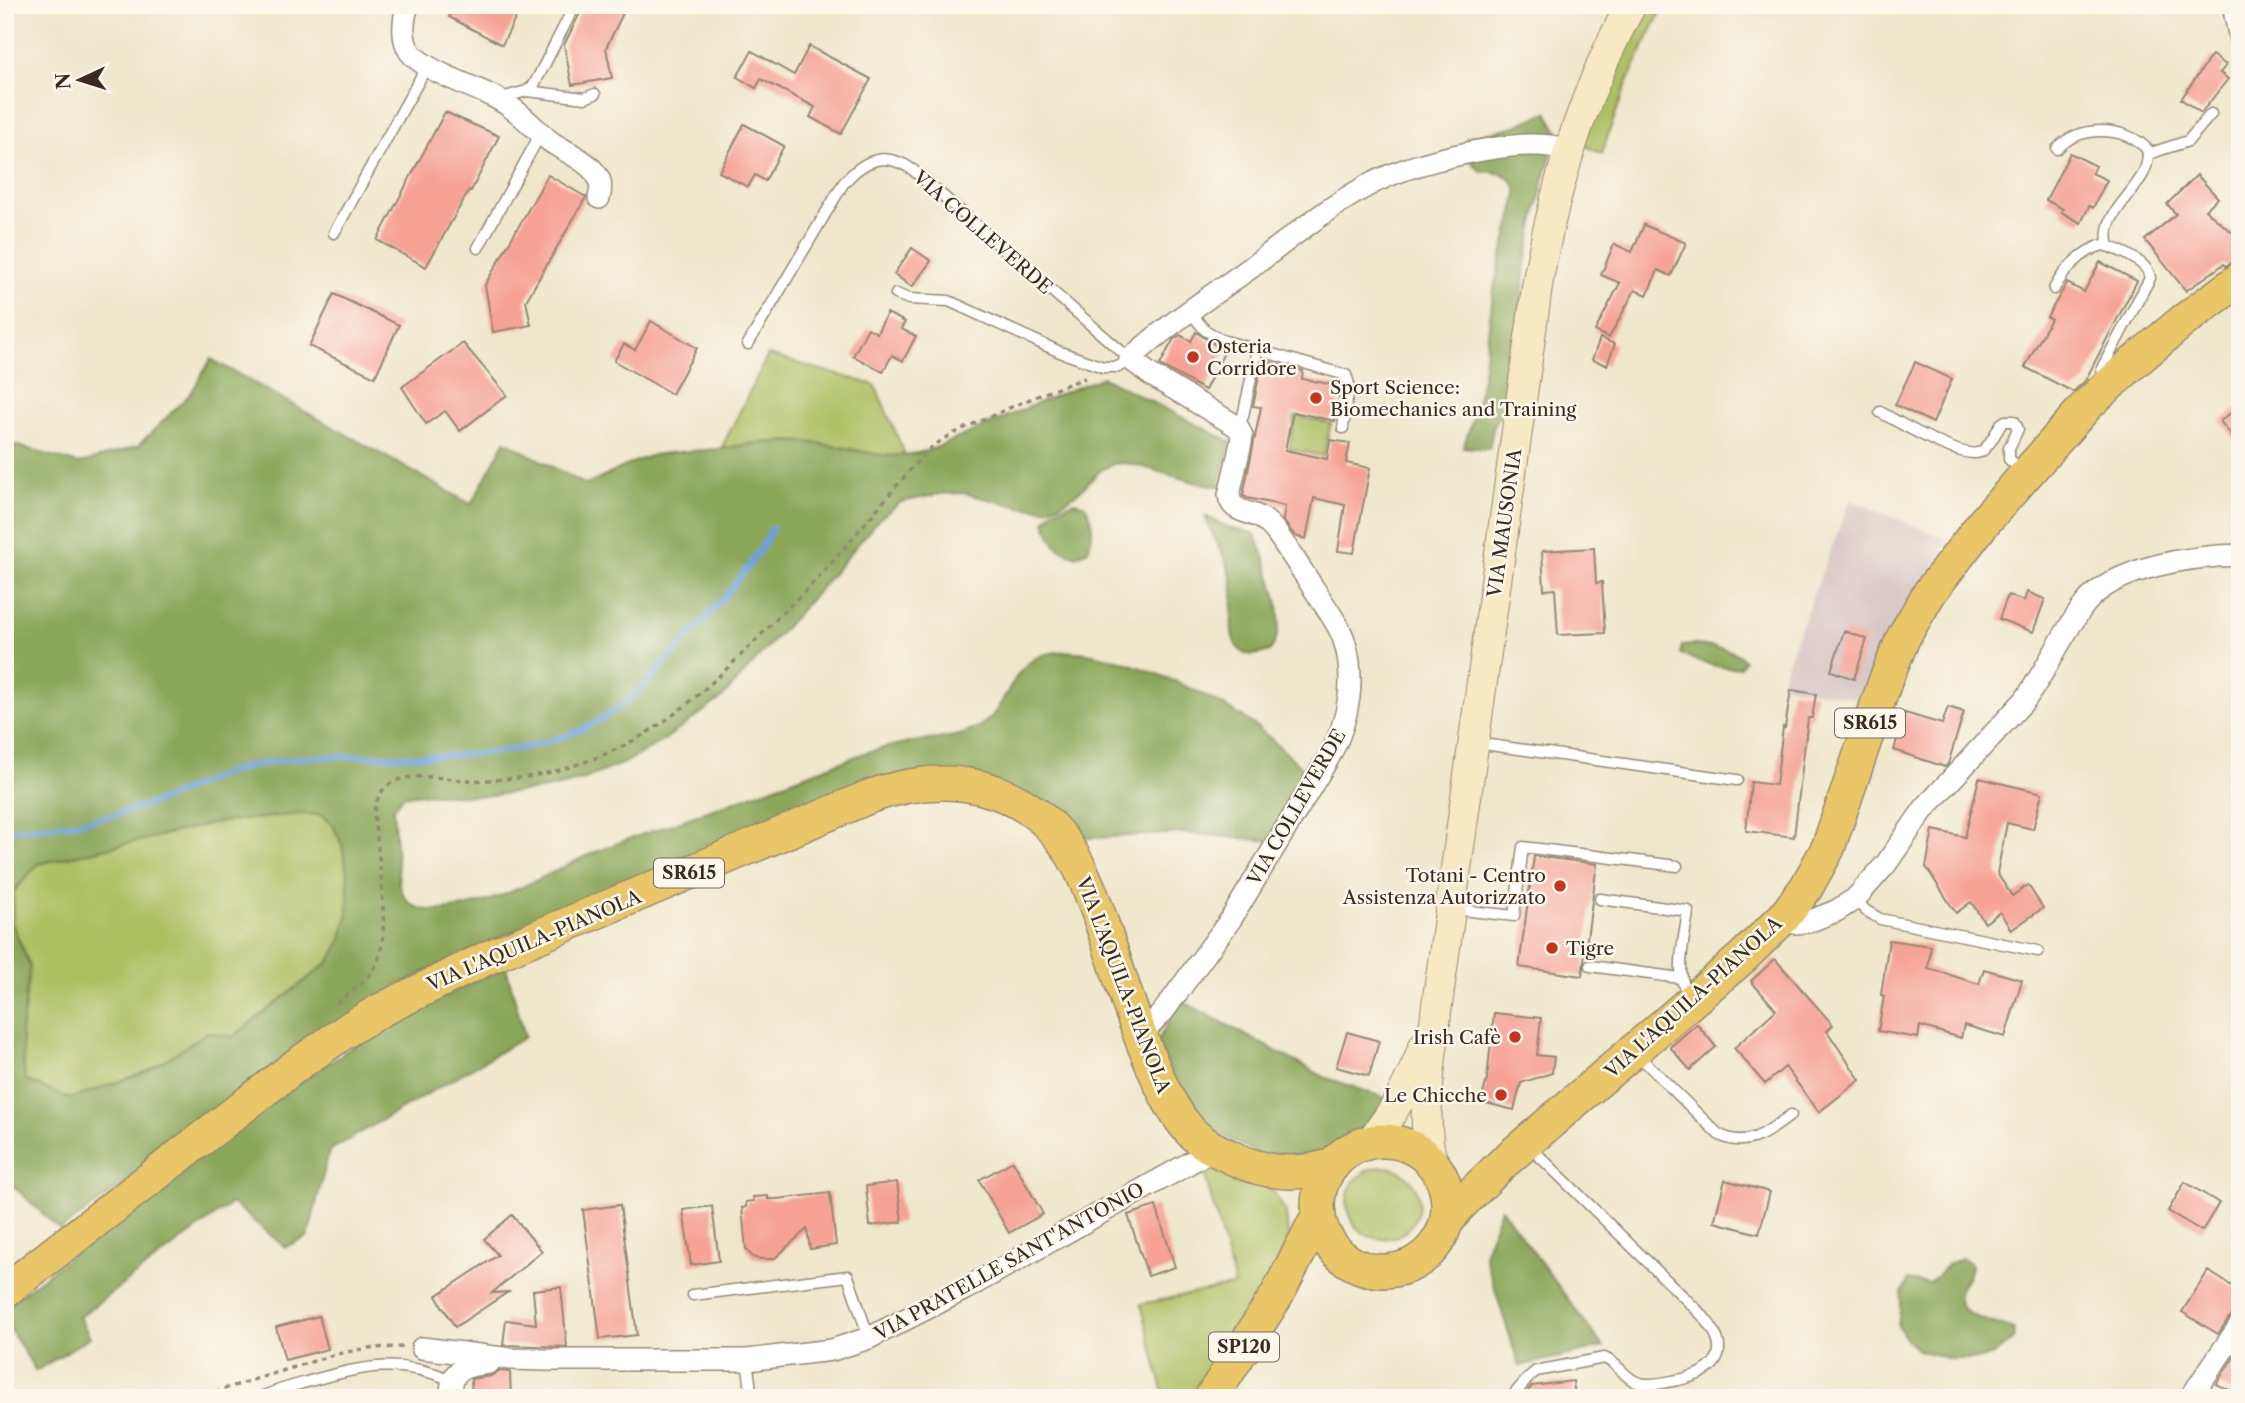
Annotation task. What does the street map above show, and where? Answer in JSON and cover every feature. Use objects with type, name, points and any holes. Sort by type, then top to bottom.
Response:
[{"type":"main road","name":"VIA MAUSONIA","points":[[1434,1166],[1427,1124],[1436,1012],[1533,309],[1551,211],[1569,150],[1602,64],[1631,5]]},
{"type":"main road","name":"VIA L'AQUILA-PIANOLA","points":[[1446,1223],[1457,1208],[1515,1153],[1634,1051],[1686,989],[1753,948],[1784,917],[1806,888],[1829,848],[1881,693],[1911,622],[1937,583],[2025,473],[2109,384],[2183,321],[2233,287]]},
{"type":"main road","name":"VIA L'AQUILA-PIANOLA","points":[[5,1291],[298,1063],[381,1010],[436,981],[563,926],[871,796],[909,785],[955,783],[989,789],[1031,810],[1060,837],[1079,868],[1090,893],[1140,1036],[1175,1111],[1194,1134],[1209,1146],[1258,1169],[1295,1193],[1319,1214]]},
{"type":"main road","name":"VIA MAUSONIA","points":[[1370,1142],[1390,1117],[1408,1086],[1436,1012]]},
{"type":"main road","points":[[1389,1141],[1419,1152],[1434,1166],[1444,1182],[1448,1199],[1446,1223],[1432,1249],[1419,1261],[1397,1270],[1379,1271],[1351,1263],[1329,1242],[1321,1226],[1321,1185],[1332,1165],[1352,1149],[1370,1142],[1389,1141]]},
{"type":"main road","name":"VIA L'AQUILA-PIANOLA","points":[[1434,1166],[1461,1171],[1484,1169],[1515,1153]]},
{"type":"main road","name":"VIA L'AQUILA-PIANOLA","points":[[1258,1169],[1294,1172],[1332,1165]]},
{"type":"main road","name":"SP120","points":[[1211,1398],[1278,1295],[1319,1214]]},
{"type":"main road","name":"SP120","points":[[1278,1295],[1324,1264],[1339,1261],[1351,1263]]},
{"type":"street","points":[[408,5],[404,23],[407,45],[413,55],[427,66],[498,99],[522,115],[541,133],[597,175],[601,184],[599,198]]},
{"type":"street","points":[[2233,5],[2240,39]]},
{"type":"street","points":[[1121,364],[1189,311],[1357,192],[1397,173],[1456,155],[1496,148],[1542,145],[1569,150]]},
{"type":"street","name":"VIA COLLEVERDE","points":[[1121,364],[1151,375],[1238,427],[1242,434],[1229,495],[1230,503],[1237,509],[1262,518],[1274,529],[1339,627],[1349,661],[1348,704],[1334,748],[1244,897],[1180,990],[1140,1036]]},
{"type":"street","points":[[1784,917],[1794,923],[1808,922],[1836,911],[1855,899],[1886,864],[1914,821],[2025,700],[2092,596],[2110,583],[2161,566],[2200,557],[2240,555]]},
{"type":"street","name":"VIA PRATELLE SANT'ANTONIO","points":[[422,1348],[534,1360],[747,1360],[832,1350],[869,1338],[965,1289],[1186,1165],[1202,1155],[1209,1146]]},
{"type":"street","points":[[2190,1398],[2240,1325]]},
{"type":"street","points":[[451,1389],[458,1371],[467,1366],[511,1359]]},
{"type":"lane","points":[[527,91],[539,78],[575,5]]},
{"type":"lane","points":[[334,233],[427,66]]},
{"type":"lane","points":[[498,99],[527,91],[585,98],[595,94]]},
{"type":"lane","points":[[2148,154],[2188,141],[2211,114]]},
{"type":"lane","points":[[2057,149],[2065,139],[2076,134],[2115,131],[2147,149],[2148,164],[2144,173],[2113,217],[2107,232],[2109,246]]},
{"type":"lane","points":[[478,248],[541,133]]},
{"type":"lane","name":"VIA COLLEVERDE","points":[[748,344],[843,184],[863,164],[890,160],[913,170],[1121,364]]},
{"type":"lane","points":[[2054,289],[2061,276],[2073,264],[2093,248],[2103,245],[2144,265],[2149,272],[2150,278],[2102,368],[2109,384]]},
{"type":"lane","name":"VIA COLLEVERDE","points":[[896,294],[916,299],[949,301],[1059,352],[1092,364],[1121,364]]},
{"type":"lane","points":[[1189,311],[1210,334],[1257,351],[1307,362],[1347,376],[1349,384],[1343,428]]},
{"type":"lane","points":[[1238,427],[1243,416],[1257,351]]},
{"type":"lane","points":[[1880,412],[1947,447],[1976,454],[1984,450],[2001,424],[2014,421],[2018,429],[2009,448],[2009,459],[2025,473]]},
{"type":"lane","points":[[1474,743],[1737,780]]},
{"type":"lane","points":[[1450,909],[1514,916],[1523,847],[1677,866]]},
{"type":"lane","points":[[1590,966],[1686,989],[1688,911],[1600,899]]},
{"type":"lane","points":[[1855,899],[1865,910],[1880,919],[2038,951]]},
{"type":"lane","points":[[1634,1051],[1725,1138],[1740,1141],[1757,1138],[1791,1115]]},
{"type":"lane","points":[[1511,1398],[1536,1371],[1601,1358],[1610,1360],[1630,1379],[1642,1384],[1689,1377],[1705,1372],[1714,1365],[1720,1346],[1713,1329],[1700,1313],[1515,1153]]},
{"type":"lane","points":[[693,1295],[848,1276],[869,1338]]},
{"type":"lane","points":[[747,1360],[752,1398]]},
{"type":"lane","points":[[259,1398],[338,1373],[384,1366],[419,1368],[451,1389]]},
{"type":"path","points":[[331,1008],[368,976],[380,955],[384,923],[374,812],[376,801],[390,783],[414,778],[481,780],[538,774],[607,754],[632,741],[668,719],[706,690],[825,570],[935,444],[964,428],[1046,392],[1121,364]]},
{"type":"shaded area","points":[[1850,500],[1950,540],[1862,700],[1781,684],[1784,670]]},
{"type":"green space","points":[[1644,5],[1665,5],[1629,78],[1602,154],[1580,143]]},
{"type":"green space","points":[[1547,112],[1558,132],[1543,182],[1528,252],[1508,399],[1494,424],[1489,449],[1463,447],[1476,408],[1494,289],[1517,194],[1516,187],[1509,178],[1499,173],[1480,171],[1469,159],[1466,138],[1516,126]]},
{"type":"green space","points":[[768,355],[875,385],[904,452],[900,457],[792,442],[749,444],[721,449]]},
{"type":"green space","points":[[211,359],[471,504],[505,441],[586,485],[654,455],[761,443],[804,442],[869,453],[901,455],[935,448],[1103,377],[1231,442],[1219,486],[1125,463],[1113,464],[1101,470],[1080,491],[1061,504],[1046,509],[1021,507],[963,493],[940,494],[901,502],[879,519],[722,698],[664,740],[626,762],[582,780],[547,789],[483,796],[403,796],[393,809],[399,884],[406,898],[416,907],[444,910],[484,902],[523,887],[609,846],[865,753],[906,743],[951,737],[973,730],[991,717],[1028,663],[1057,652],[1084,653],[1114,659],[1145,669],[1206,696],[1258,728],[1310,775],[1271,841],[1186,833],[1074,839],[1046,807],[859,788],[568,906],[418,976],[60,1230],[5,1178],[5,442],[79,464],[138,446],[191,393]],"holes":[[[300,814],[321,815],[333,825],[342,845],[348,877],[348,913],[342,939],[330,961],[233,1037],[208,1032],[148,1071],[70,1099],[25,1080],[21,1032],[30,966],[12,924],[14,891],[38,864],[219,822]]]},
{"type":"green space","points":[[1295,416],[1331,423],[1324,456],[1289,449]]},
{"type":"green space","points":[[1074,502],[1085,505],[1092,527],[1088,550],[1076,556],[1063,551],[1055,544],[1045,521],[1054,510]]},
{"type":"green space","points":[[1205,516],[1229,528],[1254,533],[1256,536],[1278,605],[1279,628],[1270,651],[1247,654],[1240,650],[1233,638],[1232,581]]},
{"type":"green space","points":[[1696,645],[1728,650],[1744,660],[1740,667],[1725,667],[1680,654],[1682,646]]},
{"type":"green space","points":[[300,814],[320,815],[333,825],[342,845],[348,877],[348,913],[342,939],[330,961],[233,1037],[208,1032],[148,1071],[70,1099],[25,1080],[21,1032],[30,966],[12,924],[14,891],[38,864],[219,822]]},
{"type":"green space","points":[[506,967],[525,1037],[329,1151],[308,1237],[285,1247],[232,1203],[79,1317],[90,1337],[36,1371],[5,1321],[5,1307],[238,1125],[393,1019]]},
{"type":"green space","points":[[1180,1000],[1324,1077],[1388,1099],[1364,1127],[1343,1138],[1326,1153],[1273,1162],[1194,1120],[1157,1042]]},
{"type":"green space","points":[[1213,1166],[1266,1186],[1274,1193],[1286,1212],[1286,1246],[1263,1290],[1194,1398],[1165,1398],[1141,1304],[1235,1285],[1205,1175]]},
{"type":"green space","points":[[1383,1167],[1403,1173],[1413,1183],[1419,1203],[1413,1223],[1403,1233],[1383,1239],[1363,1233],[1353,1223],[1347,1203],[1353,1183],[1363,1173]]},
{"type":"green space","points":[[1501,1208],[1603,1347],[1519,1366],[1484,1254]]},
{"type":"green space","points":[[1962,1258],[1971,1264],[1971,1268],[1960,1290],[1959,1300],[1962,1307],[1977,1318],[2014,1329],[2015,1338],[1993,1355],[1980,1359],[1951,1359],[1918,1350],[1898,1326],[1902,1292],[1909,1280],[1929,1284],[1948,1264]]},
{"type":"building","points":[[455,5],[522,5],[502,45],[449,17]]},
{"type":"building","points":[[584,5],[627,5],[606,48],[612,78],[572,85],[564,45]]},
{"type":"building","points":[[809,46],[871,79],[841,134],[810,117],[815,107],[761,79],[756,88],[737,77],[752,51],[794,75]]},
{"type":"building","points":[[2212,55],[2226,65],[2220,73],[2228,79],[2201,113],[2181,99]]},
{"type":"building","points":[[445,112],[499,136],[471,191],[469,190],[426,267],[377,240]]},
{"type":"building","points":[[744,124],[784,146],[765,181],[755,175],[748,187],[719,172]]},
{"type":"building","points":[[2070,153],[2096,166],[2092,173],[2107,180],[2093,208],[2089,206],[2081,223],[2046,200]]},
{"type":"building","points":[[548,175],[586,197],[526,301],[531,325],[493,332],[485,285]]},
{"type":"building","points":[[2197,175],[2218,198],[2205,210],[2240,239],[2240,255],[2186,291],[2145,240],[2176,214],[2167,204]]},
{"type":"building","points":[[1644,225],[1686,243],[1671,276],[1658,270],[1647,295],[1635,290],[1609,338],[1595,331],[1620,283],[1601,275],[1614,244],[1632,252]]},
{"type":"building","points":[[912,248],[931,261],[912,287],[894,274]]},
{"type":"building","points":[[2100,262],[2137,281],[2085,381],[2073,392],[2025,367],[2051,319],[2047,317],[2067,283],[2084,292]]},
{"type":"building","points":[[334,294],[399,325],[375,377],[309,346]]},
{"type":"building","points":[[887,313],[905,322],[901,329],[916,336],[903,361],[892,355],[883,372],[853,356],[868,328],[877,333]]},
{"type":"building","points":[[651,321],[697,348],[672,394],[614,361],[624,344],[635,350]]},
{"type":"building","name":"Osteria Corridore","points":[[1196,332],[1218,347],[1226,349],[1205,390],[1160,365],[1173,340],[1180,335],[1191,341]]},
{"type":"building","points":[[1600,338],[1615,344],[1607,365],[1592,360]]},
{"type":"building","points":[[463,343],[507,395],[460,431],[445,411],[426,424],[402,387]]},
{"type":"building","points":[[1266,361],[1303,371],[1302,379],[1341,386],[1335,421],[1293,412],[1285,450],[1327,459],[1330,440],[1350,443],[1346,463],[1370,468],[1354,553],[1338,551],[1345,505],[1314,498],[1306,539],[1295,536],[1283,520],[1285,506],[1243,496],[1261,407],[1253,406],[1260,372],[1264,373]]},
{"type":"building","points":[[1915,362],[1952,379],[1933,423],[1895,405]]},
{"type":"building","points":[[2240,406],[2240,446],[2220,421]]},
{"type":"building","points":[[1594,548],[1596,583],[1602,582],[1605,633],[1558,635],[1555,589],[1544,590],[1542,551]]},
{"type":"building","points":[[2027,592],[2045,599],[2033,632],[1999,619],[2008,595],[2024,601]]},
{"type":"building","points":[[1844,631],[1867,639],[1854,679],[1831,671]]},
{"type":"building","points":[[1791,690],[1816,694],[1812,718],[1808,718],[1794,837],[1746,831],[1751,782],[1776,785],[1783,727],[1785,728]]},
{"type":"building","points":[[1948,707],[1964,712],[1945,767],[1894,750],[1905,713],[1942,724]]},
{"type":"building","points":[[1979,778],[2042,793],[2033,829],[2007,823],[1997,873],[2012,896],[2028,885],[2043,908],[2011,930],[2000,912],[1985,923],[1971,902],[1956,913],[1926,867],[1933,830],[1965,837]]},
{"type":"building","points":[[1534,856],[1597,864],[1582,976],[1519,967]]},
{"type":"building","points":[[1889,940],[1931,946],[1928,968],[1979,984],[1984,969],[2022,980],[2005,1037],[1964,1025],[1961,1038],[1920,1026],[1918,1038],[1878,1031]]},
{"type":"building","points":[[1775,959],[1833,1025],[1827,1031],[1860,1080],[1819,1112],[1785,1067],[1765,1084],[1734,1048],[1776,1010],[1751,981]]},
{"type":"building","name":"Irish Cafè","points":[[1494,1013],[1541,1018],[1537,1055],[1554,1057],[1552,1073],[1521,1083],[1514,1110],[1481,1102],[1487,1079]]},
{"type":"building","points":[[1697,1024],[1716,1047],[1690,1070],[1670,1047]]},
{"type":"building","points":[[1347,1032],[1379,1041],[1369,1076],[1336,1067]]},
{"type":"building","points":[[1013,1161],[1043,1214],[1009,1233],[979,1180]]},
{"type":"building","points":[[1725,1180],[1770,1192],[1759,1234],[1714,1222]]},
{"type":"building","points":[[897,1182],[902,1222],[870,1226],[866,1186]]},
{"type":"building","points":[[2185,1182],[2219,1203],[2202,1231],[2168,1211]]},
{"type":"building","points":[[830,1193],[836,1245],[810,1249],[807,1229],[774,1259],[753,1257],[746,1249],[742,1208],[746,1207],[746,1202],[754,1201],[753,1197],[768,1196],[768,1199],[777,1199]]},
{"type":"building","points":[[620,1205],[637,1335],[600,1339],[583,1210]]},
{"type":"building","points":[[712,1206],[719,1261],[691,1265],[683,1210]]},
{"type":"building","points":[[1156,1206],[1175,1267],[1148,1276],[1128,1215]]},
{"type":"building","points":[[512,1215],[542,1251],[492,1293],[508,1292],[455,1327],[436,1296],[498,1255],[484,1239]]},
{"type":"building","points":[[2208,1271],[2240,1291],[2240,1309],[2229,1318],[2218,1334],[2182,1312]]},
{"type":"building","points":[[561,1287],[567,1347],[503,1345],[506,1320],[536,1324],[533,1290]]},
{"type":"building","points":[[319,1316],[328,1349],[285,1360],[276,1327]]},
{"type":"building","points":[[2234,1357],[2240,1360],[2240,1395],[2216,1384]]},
{"type":"building","points":[[499,1371],[510,1372],[511,1398],[472,1398],[471,1379],[491,1376]]},
{"type":"building","points":[[1573,1381],[1575,1398],[1522,1398],[1532,1386]]},
{"type":"waterway","points":[[5,830],[61,825],[115,815],[151,804],[232,771],[260,764],[305,758],[489,753],[533,746],[576,732],[617,709],[652,678],[731,588],[772,529]]},
{"type":"place","name":"Osteria Corridore","points":[[1193,357]]},
{"type":"place","name":"Sport Science: Biomechanics and Training","points":[[1316,398]]},
{"type":"place","name":"Totani - Centro Assistenza Autorizzato","points":[[1560,886]]},
{"type":"place","name":"Tigre","points":[[1552,948]]},
{"type":"place","name":"Irish Cafè","points":[[1515,1037]]},
{"type":"place","name":"Le Chicche","points":[[1501,1095]]}]
